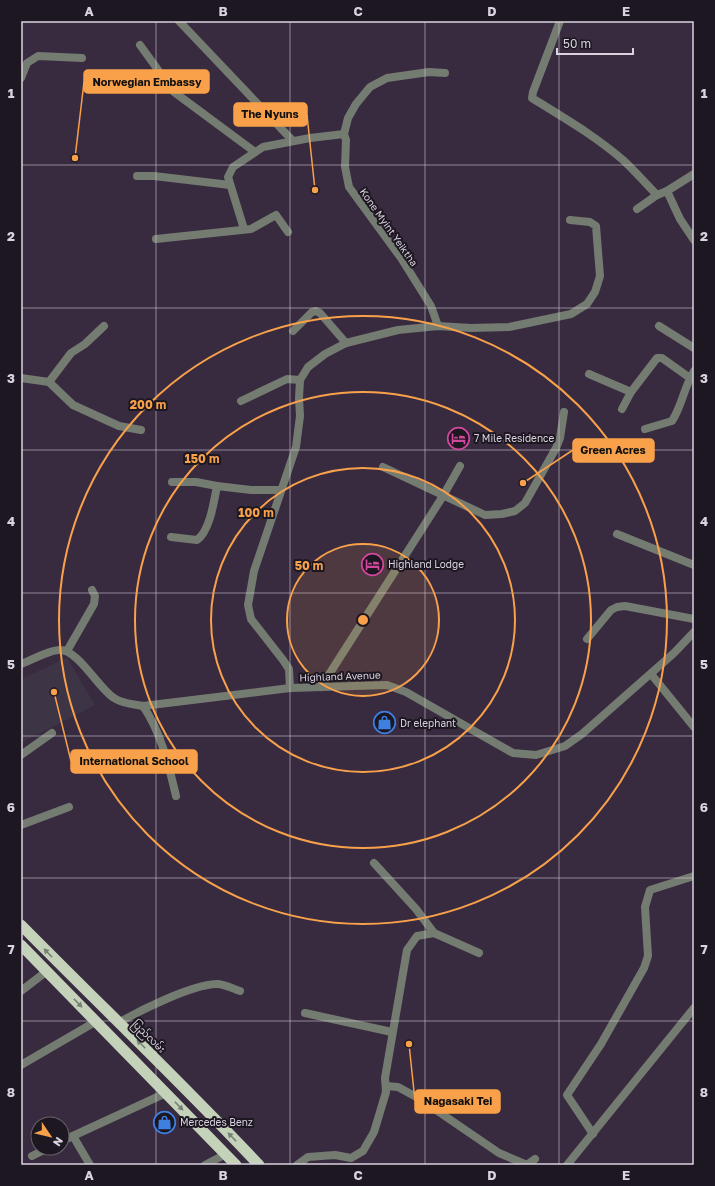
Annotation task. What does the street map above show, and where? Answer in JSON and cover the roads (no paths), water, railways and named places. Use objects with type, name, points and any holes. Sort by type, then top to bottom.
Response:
[{"type":"highway","name":"ပြည်လမ်း","points":[[21,925],[118,1023],[189,1091],[259,1165]]},
{"type":"highway","points":[[21,945],[236,1165]]},
{"type":"street","points":[[180,21],[293,141]]},
{"type":"street","points":[[560,21],[532,98],[577,125],[603,144],[624,162],[657,195]]},
{"type":"street","points":[[140,44],[174,92],[255,152]]},
{"type":"street","points":[[21,78],[27,63],[38,56],[82,58]]},
{"type":"street","name":"Kone Myint Yeiktha","points":[[438,326],[431,306],[400,258],[349,187],[345,167],[346,140],[344,134],[348,118],[356,104],[370,87],[387,78],[429,72],[445,73]]},
{"type":"street","points":[[244,229],[229,181],[233,167],[263,147],[344,134]]},
{"type":"street","points":[[637,209],[657,195],[667,191],[694,174]]},
{"type":"street","points":[[137,176],[229,181]]},
{"type":"street","points":[[667,191],[680,219],[694,240]]},
{"type":"street","points":[[156,239],[251,229],[276,215],[288,232]]},
{"type":"street","points":[[290,688],[289,669],[252,619],[248,604],[254,571],[296,448],[300,416],[300,380],[308,367],[325,354],[346,343],[398,330],[438,326],[471,328],[509,327],[571,314],[586,304],[595,292],[600,276],[596,226],[590,222],[570,220]]},
{"type":"street","points":[[293,331],[312,312],[316,311],[320,313],[346,343]]},
{"type":"street","points":[[49,382],[71,352],[85,344],[104,326]]},
{"type":"street","points":[[659,326],[694,348]]},
{"type":"street","points":[[622,408],[631,392],[657,358],[662,358],[692,375],[677,413],[672,421],[645,428]]},
{"type":"street","points":[[589,374],[631,392]]},
{"type":"street","points":[[21,378],[49,382],[73,405],[119,426],[142,430]]},
{"type":"street","points":[[241,401],[287,379],[300,380]]},
{"type":"street","points":[[383,467],[485,515],[515,512],[525,503],[547,461],[556,448],[560,438],[564,412]]},
{"type":"street","points":[[321,687],[443,496],[460,466]]},
{"type":"street","points":[[172,482],[196,482],[251,490],[281,490]]},
{"type":"street","points":[[171,537],[197,540],[202,537],[218,486]]},
{"type":"street","points":[[617,534],[694,565]]},
{"type":"street","points":[[21,664],[59,650],[66,651],[94,604],[92,590]]},
{"type":"street","points":[[587,638],[611,610],[617,607],[625,606],[694,619]]},
{"type":"street","name":"Highland Avenue","points":[[66,651],[75,657],[112,697],[124,703],[143,706],[290,688],[387,685],[396,687],[513,753],[536,755],[565,746],[582,734],[651,674],[694,632]]},
{"type":"street","points":[[651,674],[694,727]]},
{"type":"street","points":[[143,706],[152,718],[171,774],[176,796]]},
{"type":"street","points":[[21,755],[52,734]]},
{"type":"street","points":[[21,825],[69,806]]},
{"type":"street","points":[[374,863],[416,909],[434,933],[479,953]]},
{"type":"street","points":[[593,1134],[567,1095],[601,1044],[644,968],[648,956],[645,906],[650,890],[694,876]]},
{"type":"street","points":[[297,1165],[308,1157],[335,1155],[351,1158],[362,1151],[374,1132],[386,1092],[385,1078],[407,950],[417,936],[434,933]]},
{"type":"street","points":[[21,992],[47,971]]},
{"type":"street","points":[[118,1023],[192,988],[217,983],[240,991]]},
{"type":"street","points":[[567,1165],[694,1008]]},
{"type":"street","points":[[305,1013],[392,1032]]},
{"type":"street","points":[[21,1065],[95,1022]]},
{"type":"street","points":[[386,1086],[398,1088],[420,1099],[499,1153],[527,1165],[534,1159]]},
{"type":"street","points":[[70,1137],[166,1093]]},
{"type":"street","points":[[73,1136],[90,1165]]},
{"type":"street","points":[[206,1165],[226,1154]]},
{"type":"place","name":"Norwegian Embassy","points":[[75,158]]},
{"type":"place","name":"The Nyuns","points":[[315,190]]},
{"type":"place","name":"7 Mile Residence","points":[[459,438]]},
{"type":"place","name":"Green Acres","points":[[523,483]]},
{"type":"place","name":"Highland Lodge","points":[[373,564]]},
{"type":"place","name":"International School","points":[[54,692]]},
{"type":"place","name":"Dr elephant","points":[[384,723]]},
{"type":"place","name":"Nagasaki Tei","points":[[409,1044]]},
{"type":"place","name":"Mercedes Benz","points":[[165,1122]]}]
